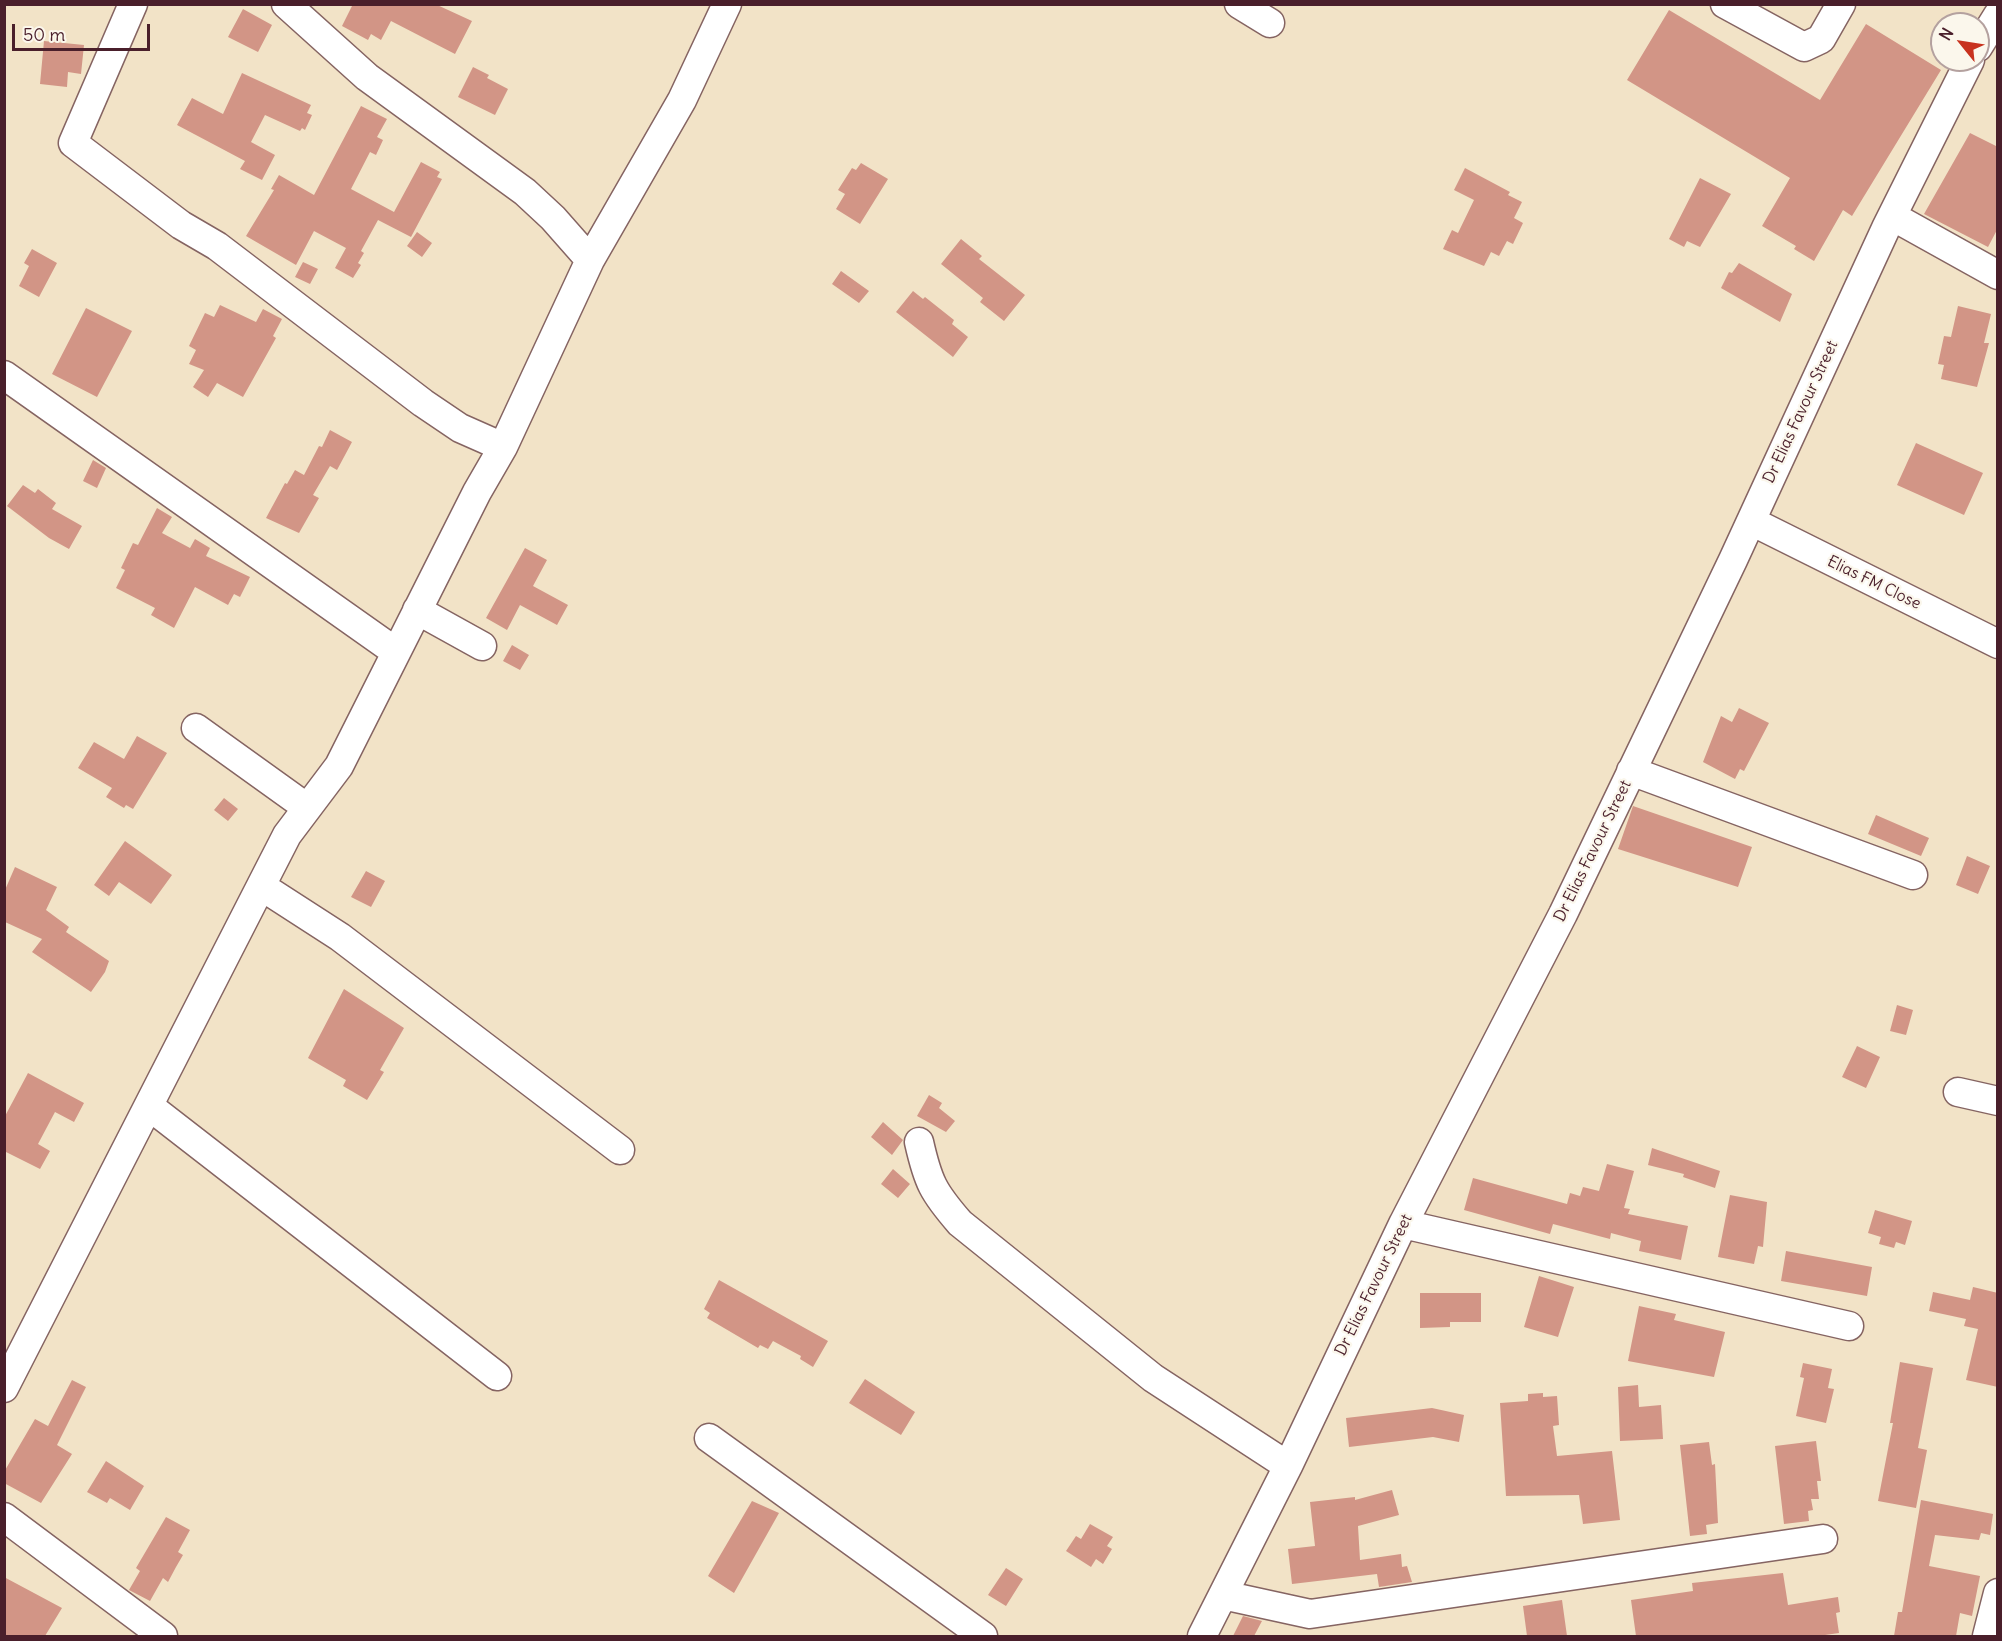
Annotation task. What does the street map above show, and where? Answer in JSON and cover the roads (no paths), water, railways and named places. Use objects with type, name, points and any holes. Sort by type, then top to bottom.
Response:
[{"type":"street","points":[[133,4],[73,143],[181,225],[217,246],[423,403],[460,428],[503,447]]},
{"type":"street","points":[[286,4],[367,77],[525,192],[553,218],[590,260]]},
{"type":"street","points":[[4,1388],[287,835],[339,766],[477,492],[503,447],[590,260],[682,100],[727,4]]},
{"type":"street","points":[[1239,4],[1270,23]]},
{"type":"street","points":[[1725,4],[1804,47],[1821,39],[1841,4]]},
{"type":"street","name":"Dr Elias Favour Street","points":[[1202,1636],[1288,1466],[1403,1224],[1538,963],[1751,521],[1892,216],[1964,72]]},
{"type":"street","points":[[1892,216],[1998,275]]},
{"type":"street","points":[[4,375],[396,652]]},
{"type":"street","name":"Elias FM Close","points":[[1751,521],[1998,644]]},
{"type":"street","points":[[417,610],[482,646]]},
{"type":"street","points":[[196,728],[306,807]]},
{"type":"street","points":[[1631,771],[1913,875]]},
{"type":"street","points":[[261,886],[340,936],[620,1150]]},
{"type":"street","points":[[1958,1092],[1998,1101]]},
{"type":"street","points":[[149,1106],[497,1376]]},
{"type":"street","points":[[919,1142],[928,1180],[943,1204],[960,1223],[1153,1378],[1288,1466]]},
{"type":"street","points":[[1403,1224],[1849,1326]]},
{"type":"street","points":[[709,1438],[983,1636]]},
{"type":"street","points":[[4,1517],[163,1636]]},
{"type":"street","points":[[1224,1595],[1310,1614],[1823,1539]]},
{"type":"street","points":[[1987,1636],[1998,1593]]}]
